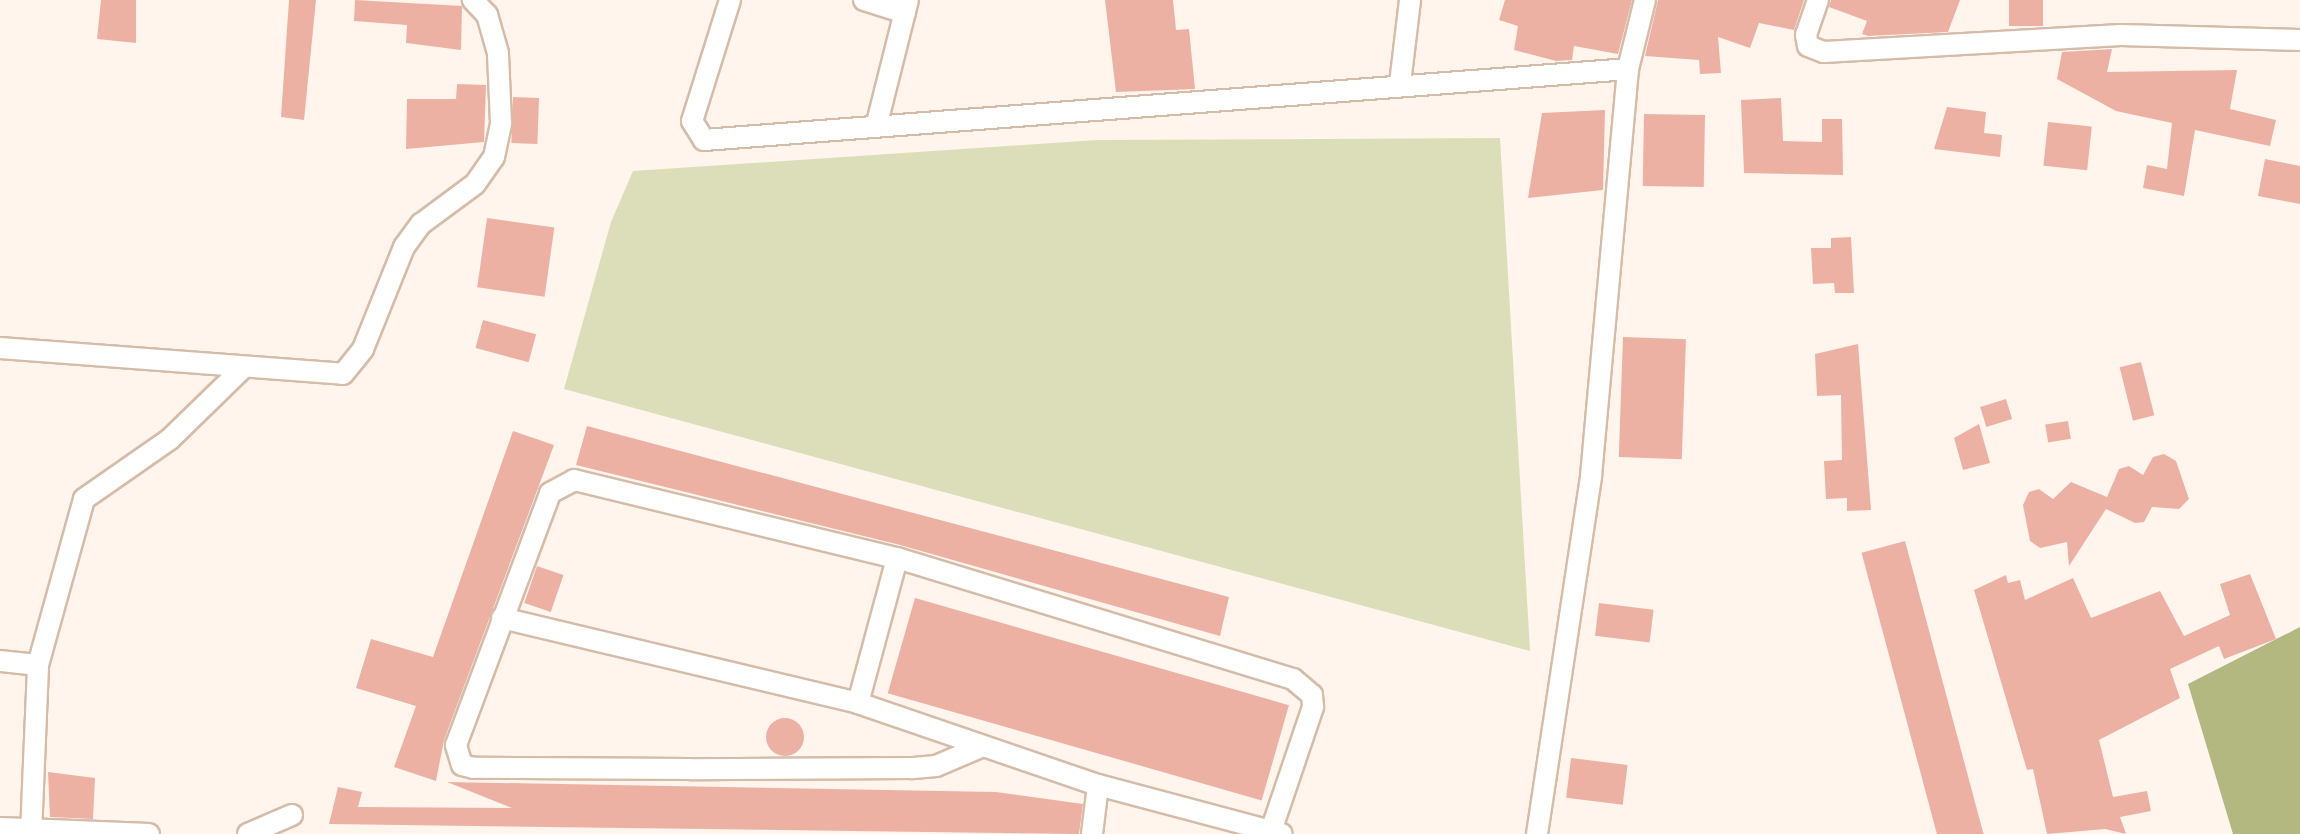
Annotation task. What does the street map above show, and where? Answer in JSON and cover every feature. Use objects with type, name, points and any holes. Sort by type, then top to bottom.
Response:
[{"type":"street","points":[[0,348],[327,377],[354,365],[404,247],[421,224],[475,184],[494,157],[501,123],[498,53],[487,15],[473,0]]},
{"type":"street","points":[[730,0],[692,121],[697,137],[876,127],[1400,84],[1628,69]]},
{"type":"street","points":[[864,0],[907,6],[876,127]]},
{"type":"street","points":[[1400,84],[1410,0]]},
{"type":"street","points":[[1537,834],[1591,476],[1628,69],[1645,0]]},
{"type":"street","points":[[1818,0],[1806,35],[1808,46],[1824,52],[2121,35],[2300,40]]},
{"type":"street","points":[[31,832],[38,665],[84,499],[170,439],[243,368]]},
{"type":"street","points":[[502,618],[858,703],[1098,785],[1276,833],[1313,707],[1304,686],[897,558],[574,480],[550,493],[502,618],[456,745],[462,765],[911,768],[936,766],[983,746]]},
{"type":"street","points":[[858,703],[897,558]]},
{"type":"street","points":[[0,661],[38,665]]},
{"type":"street","points":[[1092,834],[1098,785]]},
{"type":"street","points":[[248,834],[292,815]]},
{"type":"street","points":[[0,828],[31,832],[149,834]]},
{"type":"green space","points":[[1500,138],[1530,651],[564,389],[611,222],[633,171],[1097,140]]},
{"type":"green space","points":[[2300,627],[2300,834],[2233,834],[2188,684]]},
{"type":"building","points":[[101,0],[136,0],[136,43],[97,39]]},
{"type":"building","points":[[289,0],[316,0],[304,120],[281,117]]},
{"type":"building","points":[[355,0],[462,6],[461,50],[406,43],[407,25],[354,21]]},
{"type":"building","points":[[1105,0],[1173,0],[1176,30],[1189,29],[1195,89],[1116,92]]},
{"type":"building","points":[[1505,0],[1632,0],[1618,54],[1574,46],[1572,60],[1556,61],[1514,50],[1518,26],[1499,20]]},
{"type":"building","points":[[1658,0],[1804,0],[1794,30],[1759,23],[1750,48],[1718,37],[1721,73],[1700,74],[1699,60],[1645,56]]},
{"type":"building","points":[[1831,0],[1960,0],[1948,32],[1868,36],[1862,34],[1867,21],[1829,7]]},
{"type":"building","points":[[2009,0],[2043,0],[2043,26],[2009,26]]},
{"type":"building","points":[[2112,49],[2107,72],[2237,70],[2230,109],[2276,120],[2270,146],[2195,130],[2184,196],[2143,188],[2147,165],[2167,169],[2172,123],[2116,111],[2057,79],[2062,52]]},
{"type":"building","points":[[457,84],[486,85],[484,142],[406,149],[407,99],[456,99]]},
{"type":"building","points":[[513,97],[539,98],[537,144],[511,143]]},
{"type":"building","points":[[1781,98],[1783,141],[1822,142],[1822,119],[1842,119],[1843,175],[1744,173],[1741,100]]},
{"type":"building","points":[[1947,107],[1986,112],[1984,133],[2002,135],[2000,157],[1934,149]]},
{"type":"building","points":[[1605,110],[1603,190],[1528,198],[1542,113]]},
{"type":"building","points":[[1644,114],[1705,115],[1704,187],[1643,186]]},
{"type":"building","points":[[2048,122],[2092,127],[2087,170],[2043,166]]},
{"type":"building","points":[[2265,159],[2300,166],[2300,204],[2258,196]]},
{"type":"building","points":[[487,218],[554,227],[545,297],[477,287]]},
{"type":"building","points":[[1851,237],[1854,293],[1835,293],[1834,283],[1813,284],[1811,248],[1831,248],[1831,238]]},
{"type":"building","points":[[483,320],[536,334],[529,362],[475,348]]},
{"type":"building","points":[[1623,337],[1686,339],[1682,459],[1619,457]]},
{"type":"building","points":[[1858,344],[1871,510],[1847,511],[1847,498],[1826,499],[1824,461],[1842,460],[1841,395],[1817,396],[1815,354]]},
{"type":"building","points":[[2141,362],[2154,415],[2133,421],[2120,367]]},
{"type":"building","points":[[2006,399],[2012,419],[1986,427],[1980,407]]},
{"type":"building","points":[[2068,421],[2071,439],[2048,442],[2045,425]]},
{"type":"building","points":[[1979,424],[1990,463],[1963,470],[1954,438]]},
{"type":"building","points":[[587,426],[1229,597],[1220,636],[900,545],[576,465]]},
{"type":"building","points":[[513,431],[554,445],[444,740],[436,781],[394,767],[416,706],[356,688],[371,639],[433,657]]},
{"type":"building","points":[[2164,454],[2176,461],[2189,499],[2179,509],[2152,507],[2144,522],[2135,523],[2106,509],[2069,566],[2067,542],[2040,548],[2030,541],[2023,505],[2029,492],[2039,489],[2053,499],[2071,482],[2107,497],[2119,469],[2129,466],[2143,475],[2153,457]]},
{"type":"building","points":[[1905,541],[1984,834],[1937,834],[1862,553]]},
{"type":"building","points":[[537,566],[563,575],[551,612],[524,603]]},
{"type":"building","points":[[2250,574],[2276,639],[2224,659],[2219,646],[2170,669],[2180,698],[2099,740],[2113,797],[2147,791],[2151,811],[2120,817],[2126,834],[2105,829],[2047,834],[2033,769],[2027,770],[1974,590],[2006,575],[2008,583],[2020,580],[2025,600],[2073,578],[2091,618],[2160,591],[2184,636],[2230,615],[2220,584]]},
{"type":"building","points":[[915,598],[1289,705],[1262,800],[888,693]]},
{"type":"building","points":[[1599,603],[1654,610],[1650,642],[1595,636]]},
{"type":"building","points":[[785,718],[798,724],[804,737],[798,750],[785,756],[772,750],[766,737],[772,724]]},
{"type":"building","points":[[1571,758],[1628,765],[1623,805],[1566,798]]},
{"type":"building","points":[[48,772],[95,778],[93,819],[50,817]]},
{"type":"building","points":[[447,782],[996,792],[1083,804],[1079,834],[329,824],[338,787],[362,792],[358,807],[512,808]]}]
